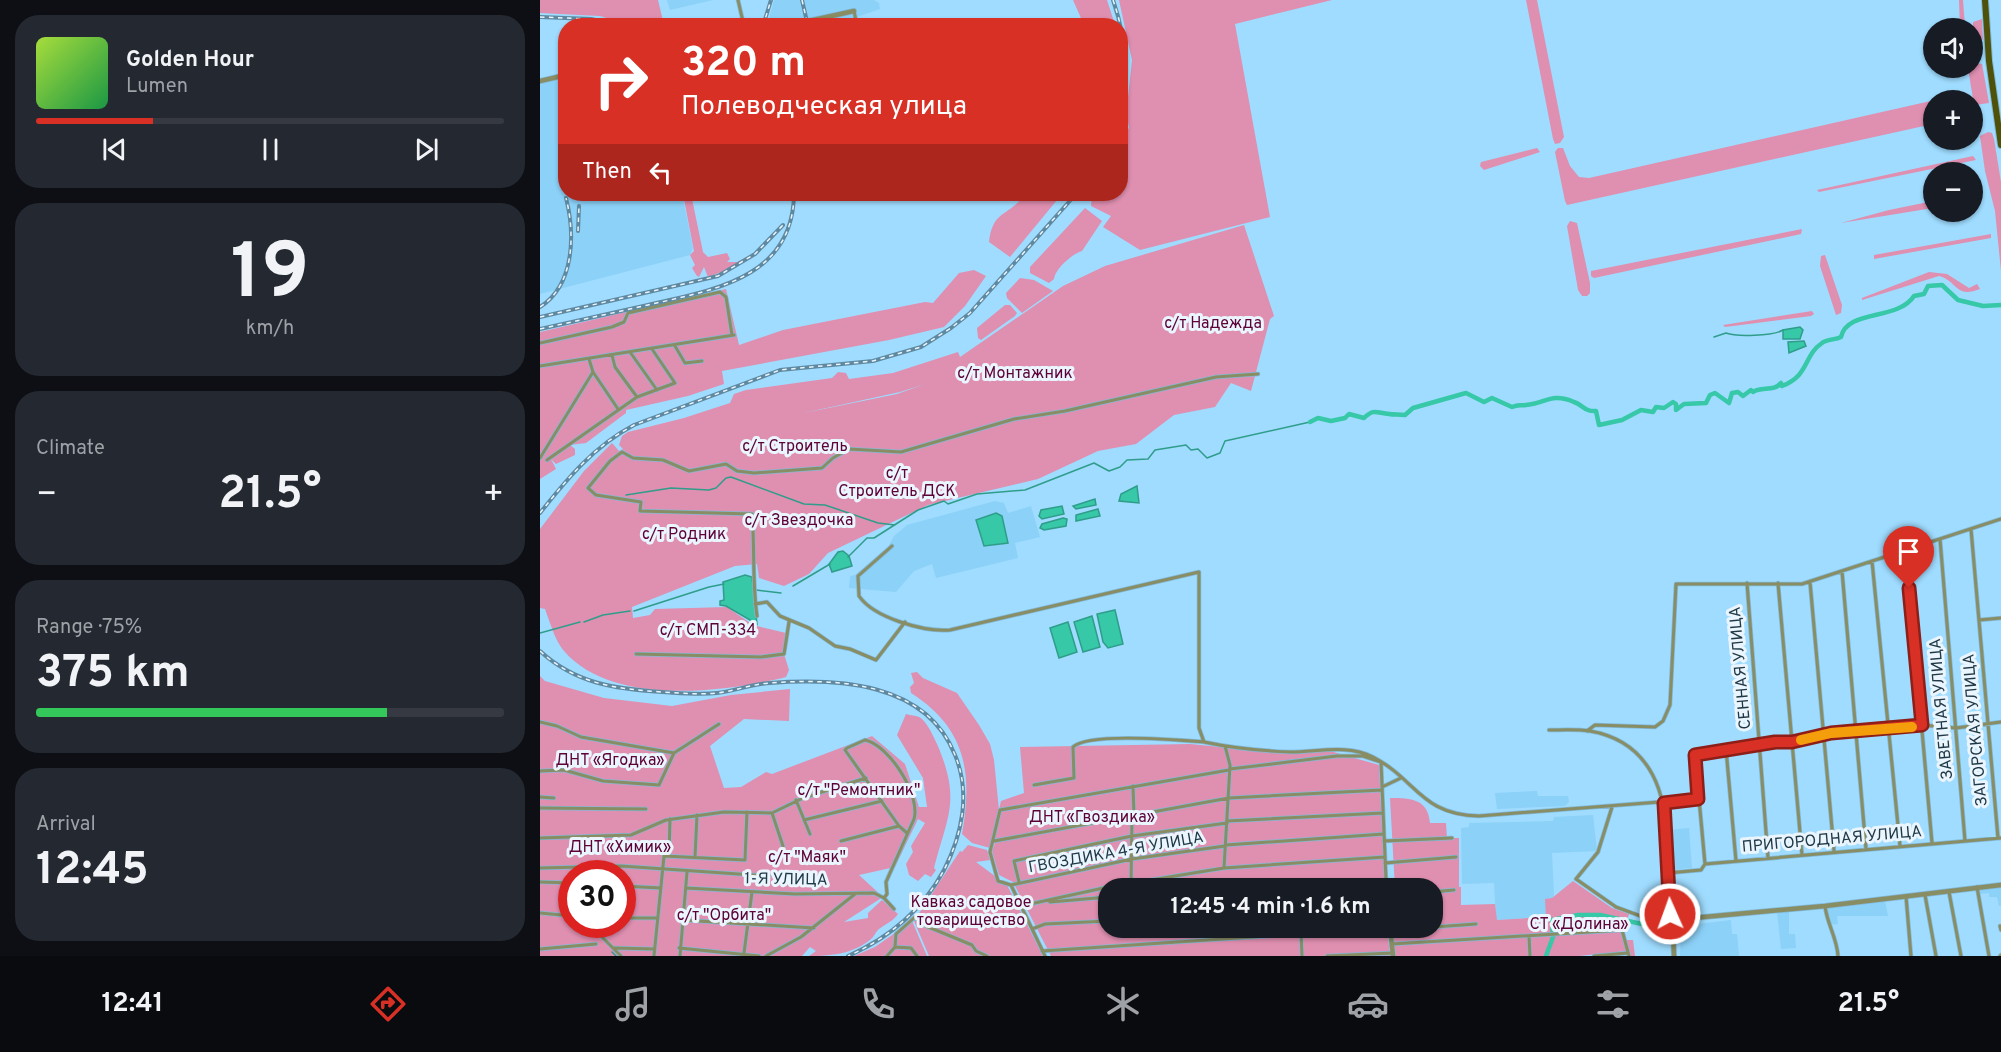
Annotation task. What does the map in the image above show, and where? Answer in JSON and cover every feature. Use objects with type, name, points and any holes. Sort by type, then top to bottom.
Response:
[{"type":"main road","points":[[1985,0],[1989,61],[2001,144]]},
{"type":"street","points":[[738,0],[742,18]]},
{"type":"street","points":[[822,18],[854,11],[855,18]]},
{"type":"street","points":[[540,81],[558,77]]},
{"type":"street","points":[[540,343],[621,324],[628,313],[720,292],[726,297],[733,335],[540,366]]},
{"type":"street","points":[[675,346],[684,363],[702,361]]},
{"type":"street","points":[[547,460],[637,397],[675,383],[652,349]]},
{"type":"street","points":[[630,352],[657,390]]},
{"type":"street","points":[[612,355],[615,367],[637,397]]},
{"type":"street","points":[[590,359],[593,372],[618,409]]},
{"type":"street","points":[[540,458],[593,372]]},
{"type":"street","points":[[757,616],[752,514],[640,512],[641,502],[596,495],[588,488],[610,461],[622,452],[633,458],[663,460],[689,471],[726,464],[737,471],[754,473],[798,472],[822,468],[833,458],[849,449],[901,452],[1014,419],[1065,411],[1216,377],[1258,374]]},
{"type":"street","points":[[1587,731],[1595,725],[1655,727],[1667,715],[1671,705],[1676,584],[1810,582],[2001,519]]},
{"type":"street","name":"ЗАГОРСКАЯ УЛИЦА","points":[[1971,529],[1999,838]]},
{"type":"street","name":"ЗАВЕТНАЯ УЛИЦА","points":[[1940,539],[1965,841]]},
{"type":"street","points":[[892,546],[860,573],[857,591],[871,609],[922,629],[950,630],[1199,572],[1199,728],[1204,742]]},
{"type":"street","points":[[1906,550],[1932,843]]},
{"type":"street","points":[[1872,561],[1900,846]]},
{"type":"street","points":[[1842,571],[1866,849]]},
{"type":"street","points":[[1810,582],[1834,851]]},
{"type":"street","name":"СЕННАЯ УЛИЦА","points":[[1747,583],[1768,858]]},
{"type":"street","points":[[1778,583],[1802,855]]},
{"type":"street","points":[[755,604],[767,602],[780,616],[809,628],[835,646],[850,649],[876,660],[905,622]]},
{"type":"street","points":[[1979,620],[2001,618]]},
{"type":"street","points":[[636,654],[761,657],[784,654],[789,621]]},
{"type":"street","points":[[540,722],[551,724],[581,737],[674,753]]},
{"type":"street","points":[[1705,864],[1695,755],[1775,742],[1792,742],[1824,735],[1922,725],[1956,728],[2001,722]]},
{"type":"street","points":[[540,771],[564,770],[603,781],[659,784],[674,753],[719,724]]},
{"type":"street","points":[[1549,730],[1587,731],[1621,741],[1636,753],[1659,783],[1664,803],[1671,919],[1674,926],[1674,956]]},
{"type":"street","points":[[1034,785],[1074,778],[1073,747],[1084,741],[1136,738],[1204,742],[1294,752],[1332,749],[1365,754],[1381,762],[1431,805],[1457,816],[1612,807],[1698,799]]},
{"type":"street","points":[[894,909],[884,898],[888,894],[886,882],[916,814],[908,784],[897,766],[874,744],[865,741],[845,750],[899,826],[907,833]]},
{"type":"street","points":[[1224,868],[1230,769],[1225,746]]},
{"type":"street","points":[[1726,749],[1736,861]]},
{"type":"street","points":[[1044,956],[1011,885],[997,880],[990,852],[1000,810],[1230,769],[1337,756],[1363,756],[1381,762]]},
{"type":"street","points":[[1381,762],[1386,878]]},
{"type":"street","points":[[540,838],[631,835],[670,819],[747,812],[772,813],[796,801],[866,778]]},
{"type":"street","points":[[994,841],[1229,798],[1382,788],[1401,778]]},
{"type":"street","points":[[1131,878],[1133,786]]},
{"type":"street","points":[[540,797],[554,798]]},
{"type":"street","points":[[796,801],[810,834]]},
{"type":"street","points":[[804,820],[882,801]]},
{"type":"street","points":[[1612,807],[1598,852],[1576,877],[1616,907],[1674,926]]},
{"type":"street","points":[[540,808],[646,808]]},
{"type":"street","points":[[654,956],[664,856],[745,860],[747,812]]},
{"type":"street","points":[[772,813],[783,846]]},
{"type":"street","points":[[1019,882],[1014,861],[1132,836],[1227,822],[1383,813]]},
{"type":"street","points":[[695,857],[697,815]]},
{"type":"street","points":[[669,855],[670,819]]},
{"type":"street","points":[[841,841],[899,826]]},
{"type":"street","name":"ГВОЗДИКА 4-Я УЛИЦА","points":[[1011,885],[1132,859],[1225,846],[1384,834]]},
{"type":"street","points":[[1384,841],[1452,838]]},
{"type":"street","name":"ПРИГОРОДНАЯ УЛИЦА","points":[[1668,873],[1701,870],[1705,864],[1999,838]]},
{"type":"street","points":[[1385,863],[1456,857]]},
{"type":"street","points":[[1172,878],[1224,868],[1384,858]]},
{"type":"street","points":[[540,868],[621,866],[769,876]]},
{"type":"street","points":[[680,956],[687,872]]},
{"type":"street","points":[[540,882],[558,883]]},
{"type":"street","points":[[1674,926],[1684,919],[1825,906],[1977,886],[2001,885]]},
{"type":"street","points":[[1977,886],[1989,956]]},
{"type":"street","points":[[636,887],[661,888]]},
{"type":"street","name":"1-Я УЛИЦА","points":[[686,888],[752,892],[874,893],[884,898]]},
{"type":"street","points":[[1022,906],[1098,889]]},
{"type":"street","points":[[1443,891],[1454,890]]},
{"type":"street","points":[[1949,890],[1961,956]]},
{"type":"street","points":[[744,953],[752,892]]},
{"type":"street","points":[[1925,893],[1936,956]]},
{"type":"street","points":[[766,956],[814,928],[856,894]]},
{"type":"street","points":[[1906,896],[1911,956]]},
{"type":"street","points":[[1039,903],[1098,898]]},
{"type":"street","points":[[1825,906],[1830,930],[1836,939],[1838,956]]},
{"type":"street","points":[[540,914],[558,915]]},
{"type":"street","points":[[887,956],[895,947],[896,934],[915,917],[926,926],[972,945],[976,951],[987,956]]},
{"type":"street","points":[[636,918],[658,918]]},
{"type":"street","points":[[682,920],[814,928]]},
{"type":"street","points":[[1032,929],[1045,924],[1098,921]]},
{"type":"street","points":[[1443,926],[1476,924]]},
{"type":"street","points":[[1392,944],[1622,930],[1628,955],[1594,956]]},
{"type":"street","points":[[1529,936],[1530,956]]},
{"type":"street","points":[[604,938],[621,956]]},
{"type":"street","points":[[1042,951],[1227,938]]},
{"type":"street","points":[[1301,938],[1302,956]]},
{"type":"street","points":[[1327,956],[1393,955],[1391,938]]},
{"type":"street","points":[[540,949],[596,944]]},
{"type":"street","points":[[895,947],[911,948],[917,956]]},
{"type":"street","points":[[615,948],[654,949]]},
{"type":"street","points":[[679,948],[759,956]]},
{"type":"shaded area","points":[[667,0],[713,0],[670,10]]},
{"type":"shaded area","points":[[774,0],[874,0],[879,3],[880,9],[857,18],[769,18]]},
{"type":"shaded area","points":[[558,79],[558,201],[683,201],[693,248],[690,255],[540,294],[540,83]]},
{"type":"shaded area","points":[[1800,327],[1803,330],[1800,339],[1783,339],[1783,330]]},
{"type":"shaded area","points":[[1804,341],[1806,346],[1789,353],[1788,342]]},
{"type":"shaded area","points":[[1137,486],[1139,503],[1119,501],[1121,494]]},
{"type":"shaded area","points":[[1095,499],[1096,505],[1076,509],[1073,506]]},
{"type":"shaded area","points":[[995,501],[1004,503],[1008,513],[1031,506],[1040,537],[1015,543],[1018,558],[936,578],[932,564],[914,571],[896,592],[849,588],[850,576],[855,575],[888,547],[894,536],[907,525]]},
{"type":"shaded area","points":[[1062,506],[1064,514],[1042,519],[1039,516],[1041,510]]},
{"type":"shaded area","points":[[1098,509],[1100,516],[1076,521],[1076,515]]},
{"type":"shaded area","points":[[996,513],[1002,516],[1008,543],[984,546],[976,520]]},
{"type":"shaded area","points":[[1067,519],[1066,526],[1044,530],[1040,528],[1042,524]]},
{"type":"shaded area","points":[[843,551],[849,556],[852,566],[832,572],[829,564],[838,552]]},
{"type":"shaded area","points":[[745,575],[752,577],[757,624],[726,606],[720,605],[720,601],[724,600],[723,582]]},
{"type":"shaded area","points":[[1115,610],[1123,644],[1108,648],[1103,642],[1097,614]]},
{"type":"shaded area","points":[[1092,616],[1100,647],[1083,652],[1074,622]]},
{"type":"shaded area","points":[[1068,622],[1077,652],[1059,658],[1050,628]]},
{"type":"shaded area","points":[[1537,791],[1538,796],[1568,796],[1569,802],[1565,806],[1497,809],[1495,793]]},
{"type":"shaded area","points":[[1593,815],[1597,851],[1552,853],[1554,895],[1547,917],[1496,920],[1494,883],[1462,884],[1461,828],[1469,827],[1469,823],[1553,821],[1554,817]]},
{"type":"shaded area","points":[[1689,828],[1692,868],[1670,870],[1668,830]]},
{"type":"shaded area","points":[[2001,886],[2001,906],[1999,906],[1997,897],[1989,897],[1989,893],[1979,894],[1979,890]]},
{"type":"shaded area","points":[[1885,900],[1888,916],[1837,916],[1838,924],[1829,925],[1827,909],[1829,907]]},
{"type":"shaded area","points":[[1789,911],[1789,934],[1795,934],[1796,948],[1781,949],[1777,912]]},
{"type":"shaded area","points":[[1731,920],[1732,934],[1737,934],[1739,956],[1680,956],[1681,926]]},
{"type":"green space","points":[[540,0],[658,0],[662,18],[607,18],[540,13]]},
{"type":"green space","points":[[1073,0],[1107,0],[1113,18],[1081,18]]},
{"type":"green space","points":[[1119,0],[1332,0],[1235,24],[1270,217],[1140,250],[1103,227],[1111,216],[1091,206],[1091,201],[1128,201],[1128,97],[1132,60],[1128,42],[1128,18],[1123,18]]},
{"type":"green space","points":[[1526,0],[1537,0],[1564,137],[1560,143],[1555,144],[1553,139]]},
{"type":"green space","points":[[1959,0],[1963,0],[1964,18],[1960,18]]},
{"type":"green space","points":[[1983,70],[1989,103],[1983,104],[1983,90],[1972,90],[1970,78],[1983,78]]},
{"type":"green space","points":[[1923,102],[1923,126],[1567,205],[1555,152],[1558,148],[1563,148],[1570,166],[1579,177],[1589,178]]},
{"type":"green space","points":[[1992,133],[2001,182],[2001,271],[1995,211],[1982,150],[1983,134]]},
{"type":"green space","points":[[1537,148],[1540,152],[1484,170],[1480,166],[1481,162]]},
{"type":"green space","points":[[1973,156],[1976,160],[1966,162],[1945,162]]},
{"type":"green space","points":[[1923,167],[1923,171],[1819,192],[1817,190]]},
{"type":"green space","points":[[684,201],[692,201],[703,252],[708,257],[727,253],[730,259],[727,262],[737,262],[749,256],[730,269],[708,277],[704,267],[699,277],[692,268],[695,265],[690,255],[694,251]]},
{"type":"green space","points":[[1056,201],[1010,257],[989,242],[994,224],[1019,202]]},
{"type":"green space","points":[[1923,203],[1923,210],[1841,223]]},
{"type":"green space","points":[[1085,208],[1102,221],[1082,251],[1065,262],[1049,283],[1030,273],[1030,267]]},
{"type":"green space","points":[[1570,221],[1577,223],[1590,283],[1590,293],[1587,296],[1582,296],[1578,290],[1567,226]]},
{"type":"green space","points":[[1244,225],[1274,316],[1270,319],[1251,391],[1231,383],[1215,407],[1174,415],[1136,444],[1098,451],[1038,479],[928,505],[828,553],[809,574],[784,586],[759,578],[757,564],[735,566],[632,607],[633,618],[650,615],[655,609],[727,607],[753,625],[786,633],[784,654],[789,670],[786,677],[760,683],[700,690],[669,691],[638,688],[610,681],[584,669],[561,647],[545,609],[540,608],[540,529],[584,471],[612,443],[619,451],[623,449],[619,445],[622,436],[628,432],[684,418],[730,403],[734,394],[746,390],[832,378],[838,372],[846,373],[849,379],[893,373],[958,352],[960,357],[1063,286],[1105,266]],"holes":[[[925,384],[897,394],[799,414],[900,392]]]},
{"type":"green space","points":[[1802,229],[1801,234],[1594,278],[1591,276],[1591,271]]},
{"type":"green space","points":[[1991,234],[1991,238],[1874,259],[1874,255]]},
{"type":"green space","points":[[1825,255],[1842,305],[1841,313],[1836,315],[1820,266],[1821,256]]},
{"type":"green space","points":[[974,270],[986,276],[965,306],[944,327],[889,340],[722,371],[724,384],[688,396],[626,410],[626,413],[586,443],[570,445],[575,449],[575,455],[556,464],[551,459],[556,469],[540,479],[540,332],[726,289],[739,345],[783,330],[925,302],[933,303],[959,273]]},
{"type":"green space","points":[[1929,272],[1947,274],[1969,288],[1977,284],[1980,289],[1972,292],[1961,291],[1939,276],[1862,300],[1862,298]]},
{"type":"green space","points":[[1020,278],[1034,280],[1053,291],[1022,313],[1007,298],[1006,293]]},
{"type":"green space","points":[[1005,305],[1010,305],[1017,313],[1015,316],[981,340],[978,338],[977,328]]},
{"type":"green space","points":[[1812,311],[1814,314],[1811,316],[1725,327],[1723,325]]},
{"type":"green space","name":"ДНТ «Гвоздика»","points":[[917,672],[923,678],[957,693],[979,725],[990,744],[994,760],[999,810],[1001,801],[1024,793],[1020,747],[1190,744],[1291,754],[1330,751],[1379,765],[1385,878],[1098,878],[1098,938],[1388,938],[1390,956],[1051,956],[1013,882],[999,875],[992,851],[996,840],[990,848],[972,843],[962,834],[966,791],[961,754],[944,721],[911,693],[910,687],[914,683],[911,673]]},
{"type":"green space","points":[[540,676],[545,681],[604,698],[672,706],[731,695],[790,689],[789,721],[744,719],[710,746],[724,788],[741,787],[766,772],[772,774],[872,736],[905,764],[919,807],[927,807],[923,778],[897,735],[906,714],[919,717],[924,722],[937,744],[949,779],[950,807],[934,868],[936,870],[931,877],[925,874],[918,881],[909,875],[906,864],[913,852],[911,846],[925,823],[918,819],[895,867],[859,875],[883,897],[844,922],[868,918],[868,913],[882,900],[898,914],[878,930],[872,938],[857,948],[834,955],[809,956],[816,951],[810,947],[802,956],[540,956]]},
{"type":"green space","name":"СТ «Долина»","points":[[1390,798],[1417,802],[1426,809],[1430,823],[1446,823],[1447,838],[1459,838],[1461,905],[1495,904],[1497,920],[1546,917],[1545,899],[1552,898],[1573,881],[1612,908],[1629,914],[1624,928],[1626,940],[1633,940],[1635,956],[1630,956],[1628,951],[1579,956],[1394,956],[1392,938],[1443,938],[1443,878],[1394,878]]},
{"type":"green space","name":"Кавказ садовое товарищество","points":[[968,845],[987,850],[990,860],[976,862],[1007,885],[1043,956],[929,956],[914,921],[960,851],[962,852]]},
{"type":"green space","points":[[912,921],[927,956],[854,956],[875,947]]},
{"type":"waterway","points":[[1310,422],[1318,418],[1331,421],[1345,418],[1349,414],[1364,418],[1376,412],[1405,415],[1413,408],[1466,393],[1484,402],[1492,398],[1512,407],[1554,398],[1566,399],[1596,411],[1599,425],[1622,420],[1641,410],[1653,412],[1656,407],[1664,408],[1673,402],[1676,404],[1676,410],[1684,404],[1706,403],[1710,395],[1715,393],[1729,403],[1732,393],[1738,392],[1743,396],[1751,390],[1753,392],[1791,382],[1822,343],[1841,337],[1845,328],[1853,322],[1907,304],[1914,296],[1924,294],[1928,286],[1942,285],[1958,300],[1983,306],[2001,305]]},
{"type":"waterway","points":[[1714,337],[1726,333],[1754,335],[1771,334],[1783,330]]},
{"type":"waterway","points":[[848,557],[867,538],[874,538],[918,510],[944,501],[948,504],[977,494],[1025,490],[1094,463],[1109,471],[1120,467],[1127,460],[1148,459],[1155,450],[1186,445],[1191,450],[1198,449],[1207,458],[1220,453],[1225,441],[1310,422]]},
{"type":"waterway","points":[[626,495],[671,488],[709,490],[716,488],[726,478],[731,477],[804,504],[825,505],[878,523],[895,525]]},
{"type":"waterway","points":[[793,586],[830,564]]},
{"type":"waterway","points":[[634,611],[724,584]]},
{"type":"waterway","points":[[756,590],[781,593]]},
{"type":"waterway","points":[[584,622],[603,615],[630,611]]},
{"type":"waterway","points":[[540,633],[580,622]]},
{"type":"waterway","points":[[1546,956],[1553,937],[1552,920],[1578,915],[1600,915],[1665,929]]},
{"type":"waterway","points":[[612,952],[616,956]]},
{"type":"railway","points":[[765,18],[771,0]]},
{"type":"railway","points":[[802,0],[806,18]]},
{"type":"railway","points":[[1113,0],[1118,18]]},
{"type":"railway","points":[[540,17],[566,18]]},
{"type":"railway","points":[[540,307],[560,286],[570,257],[571,227],[567,201]]},
{"type":"railway","points":[[540,329],[698,293],[745,276],[764,263],[780,245],[790,223],[793,201]]},
{"type":"railway","points":[[540,513],[594,453],[634,425],[780,370],[873,361],[921,347],[970,313],[1070,201]]},
{"type":"railway","points":[[578,231],[579,206]]},
{"type":"railway","points":[[540,317],[718,276],[755,254],[783,225]]},
{"type":"railway","points":[[540,651],[582,678],[629,689],[703,694],[763,684],[796,682],[851,684],[902,699],[923,712],[942,731],[960,769],[963,799],[956,843],[936,884],[915,910],[891,931],[848,956]]},
{"type":"slow traffic","points":[[1801,740],[1831,733],[1912,727]]},
{"type":"route","points":[[1670,914],[1664,803],[1698,799],[1695,755],[1775,742],[1792,742],[1831,733],[1922,725],[1909,588]]},
{"type":"park label","name":"с/т Надежда","points":[[1213,324]]},
{"type":"park label","name":"с/т Монтажник","points":[[1015,374]]},
{"type":"park label","name":"с/т Строитель","points":[[795,447]]},
{"type":"park label","name":"с/т Строитель ДСК","points":[[897,483]]},
{"type":"park label","name":"с/т Звездочка","points":[[799,521]]},
{"type":"park label","name":"с/т Родник","points":[[684,535]]},
{"type":"park label","name":"с/т СМП-334","points":[[708,631]]},
{"type":"park label","name":"ДНТ «Ягодка»","points":[[610,761]]},
{"type":"park label","name":"с/т \"Ремонтник\"","points":[[859,791]]},
{"type":"park label","name":"ДНТ «Химик»","points":[[620,848]]},
{"type":"park label","name":"с/т \"Маяк\"","points":[[807,858]]},
{"type":"park label","name":"с/т \"Орбита\"","points":[[724,916]]}]
